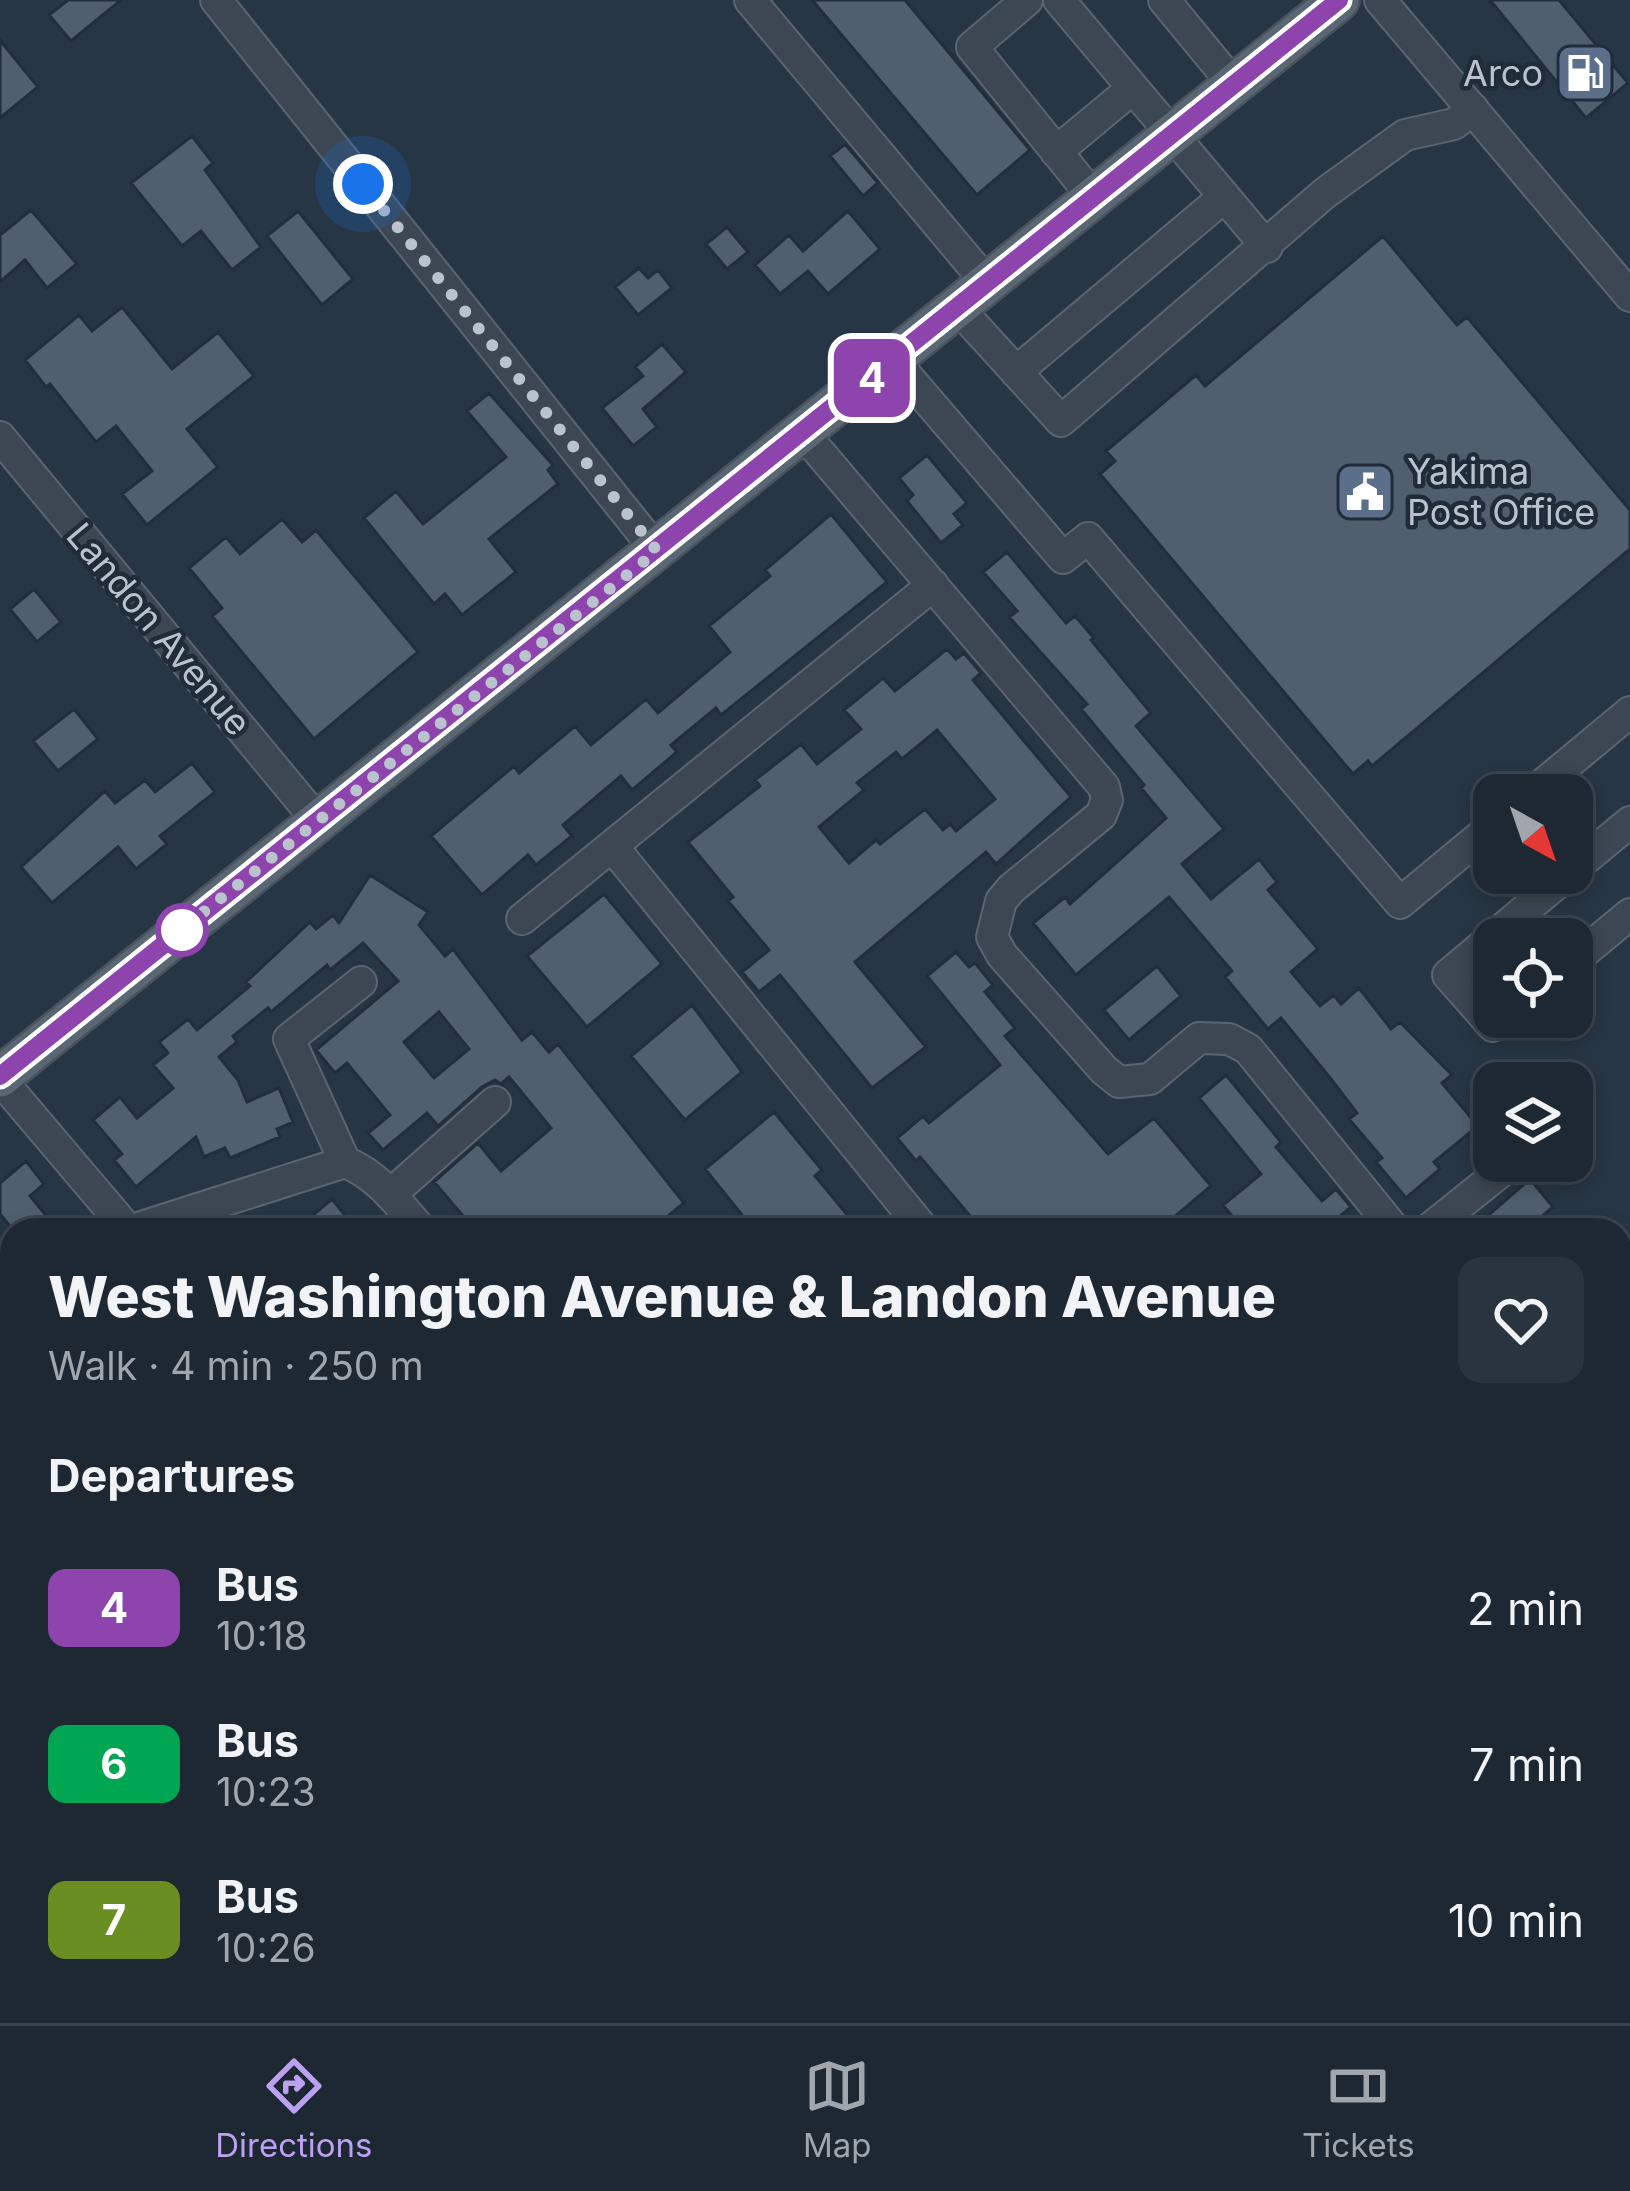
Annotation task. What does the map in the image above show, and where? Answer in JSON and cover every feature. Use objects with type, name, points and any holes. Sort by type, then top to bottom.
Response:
[{"type":"main road","points":[[0,1077],[1339,0]]},
{"type":"street","points":[[216,0],[657,551]]},
{"type":"street","points":[[750,0],[973,296],[1016,372],[1060,421],[1325,193],[1405,135],[1454,124],[1473,110]]},
{"type":"street","points":[[1027,0],[972,47],[1094,199]]},
{"type":"street","points":[[1059,0],[1267,247]]},
{"type":"street","points":[[1164,0],[1234,85]]},
{"type":"street","points":[[1380,0],[1630,296]]},
{"type":"street","points":[[1056,152],[1132,88]]},
{"type":"street","points":[[1016,372],[1224,197]]},
{"type":"street","points":[[894,361],[1063,558],[1088,538],[1400,903],[1473,842]]},
{"type":"street","points":[[803,433],[1104,787],[1107,800],[1101,815],[1000,901],[992,937],[1002,955],[1119,1082],[1150,1079],[1199,1038],[1229,1039],[1248,1049],[1385,1218]]},
{"type":"street","name":"Landon Avenue","points":[[0,437],[317,820]]},
{"type":"street","points":[[522,919],[933,585]]},
{"type":"street","points":[[1556,774],[1630,712]]},
{"type":"street","points":[[1593,853],[1630,822]]},
{"type":"street","points":[[612,846],[914,1218]]},
{"type":"street","points":[[1516,918],[1544,894]]},
{"type":"street","points":[[1593,945],[1630,914]]},
{"type":"street","points":[[1473,954],[1448,975],[1473,1003]]},
{"type":"street","points":[[345,1162],[289,1039],[361,982]]},
{"type":"street","points":[[0,1077],[120,1218]]},
{"type":"street","points":[[391,1194],[495,1102]]},
{"type":"street","points":[[168,1218],[345,1162],[360,1168],[391,1194],[411,1218]]},
{"type":"street","points":[[1443,1218],[1488,1182]]},
{"type":"building","points":[[68,0],[121,0],[71,41],[49,15]]},
{"type":"building","points":[[812,0],[905,0],[1030,150],[977,195]]},
{"type":"building","points":[[1490,0],[1559,0],[1628,83],[1586,118]]},
{"type":"building","points":[[0,40],[38,87],[0,118]]},
{"type":"building","points":[[192,136],[213,163],[205,170],[261,247],[232,270],[201,231],[182,246],[131,183]]},
{"type":"building","points":[[845,144],[878,183],[863,196],[830,156]]},
{"type":"building","points":[[31,210],[77,264],[47,288],[25,260],[0,282],[0,235]]},
{"type":"building","points":[[298,211],[353,279],[322,305],[267,236]]},
{"type":"building","points":[[848,211],[880,249],[828,294],[808,271],[780,294],[755,265],[789,235],[803,251]]},
{"type":"building","points":[[727,227],[748,252],[727,269],[706,244]]},
{"type":"building","name":"Yakima Post Office","points":[[1383,236],[1457,325],[1467,317],[1630,510],[1630,549],[1372,766],[1368,761],[1353,774],[1100,474],[1115,461],[1106,451],[1196,375],[1205,386]]},
{"type":"building","points":[[639,268],[648,278],[658,270],[672,288],[638,315],[615,287]]},
{"type":"building","points":[[122,307],[172,369],[218,332],[254,376],[187,429],[218,467],[147,525],[122,494],[152,471],[116,426],[96,442],[25,360],[79,315],[92,331]]},
{"type":"building","points":[[662,344],[686,372],[643,409],[657,427],[633,446],[602,408],[643,376],[635,367]]},
{"type":"building","points":[[489,393],[553,465],[548,470],[558,484],[489,539],[516,572],[462,615],[445,594],[434,604],[364,518],[396,491],[423,524],[506,457],[467,411]]},
{"type":"building","points":[[927,455],[967,503],[954,514],[963,525],[941,543],[907,501],[913,495],[899,478]]},
{"type":"building","points":[[831,514],[887,582],[721,715],[716,708],[671,745],[677,752],[632,790],[621,776],[563,825],[572,836],[536,865],[528,855],[482,895],[431,836],[514,766],[519,773],[575,726],[591,745],[646,699],[658,713],[730,652],[709,626],[770,576],[765,570]]},
{"type":"building","points":[[282,519],[302,542],[316,530],[418,652],[314,739],[212,616],[222,608],[189,568],[226,537],[240,554]]},
{"type":"building","points":[[1007,552],[1066,623],[1075,616],[1151,713],[1136,726],[1224,829],[1182,864],[1211,899],[1259,859],[1277,882],[1268,890],[1318,949],[1291,972],[1320,1006],[1334,995],[1341,1004],[1359,988],[1391,1029],[1400,1022],[1452,1075],[1442,1083],[1473,1120],[1473,1130],[1434,1162],[1440,1169],[1406,1198],[1376,1162],[1382,1158],[1349,1119],[1357,1113],[1331,1079],[1281,1018],[1268,1029],[1225,977],[1232,971],[1169,897],[1076,975],[1033,923],[1065,897],[1070,904],[1166,818],[1081,709],[1087,704],[1009,617],[1017,611],[983,572]]},
{"type":"building","points":[[34,589],[61,622],[37,642],[10,609]]},
{"type":"building","points":[[947,649],[956,659],[964,653],[981,673],[973,680],[1071,797],[996,864],[986,852],[855,962],[926,1047],[872,1088],[780,975],[759,992],[742,972],[769,950],[688,842],[760,786],[755,780],[801,744],[817,764],[861,729],[844,710],[883,678],[895,691]],"holes":[[[937,730],[995,799],[956,831],[950,824],[943,830],[925,809],[849,863],[819,827],[864,790],[857,783],[896,752],[902,759]]]},
{"type":"building","points":[[74,709],[98,739],[58,771],[33,741]]},
{"type":"building","points":[[192,763],[215,792],[160,836],[167,844],[136,869],[118,847],[52,903],[21,867],[105,791],[115,803],[145,780],[155,792]]},
{"type":"building","points":[[370,875],[428,912],[419,925],[445,956],[453,949],[522,1040],[532,1032],[549,1052],[558,1044],[684,1203],[666,1218],[465,1218],[434,1182],[478,1143],[501,1171],[551,1128],[509,1077],[501,1084],[495,1080],[482,1087],[438,1126],[427,1113],[383,1150],[368,1133],[390,1115],[347,1063],[335,1073],[316,1050],[398,981],[363,943],[330,970],[327,965],[271,1012],[268,1008],[233,1036],[237,1042],[219,1057],[238,1080],[247,1102],[279,1088],[293,1122],[277,1129],[280,1137],[230,1158],[225,1148],[204,1157],[196,1137],[136,1187],[114,1160],[122,1154],[93,1120],[120,1097],[137,1118],[173,1088],[153,1065],[168,1053],[159,1042],[188,1019],[197,1030],[250,986],[246,982],[310,922],[316,929],[333,915],[339,923]],"holes":[[[439,1012],[469,1049],[434,1078],[404,1042]]]},
{"type":"building","points":[[604,894],[662,964],[587,1027],[527,956]]},
{"type":"building","points":[[956,952],[969,967],[975,963],[993,985],[985,992],[1015,1028],[1005,1036],[1108,1154],[1154,1118],[1211,1186],[1173,1218],[972,1218],[920,1157],[916,1161],[897,1138],[923,1116],[929,1123],[1000,1065],[927,976]]},
{"type":"building","points":[[1157,966],[1181,996],[1129,1040],[1104,1010]]},
{"type":"building","points":[[692,1005],[742,1072],[685,1120],[631,1056]]},
{"type":"building","points":[[1226,1075],[1281,1142],[1276,1147],[1322,1201],[1336,1189],[1351,1207],[1338,1218],[1233,1218],[1223,1205],[1261,1174],[1199,1098]]},
{"type":"building","points":[[774,1112],[822,1170],[815,1176],[850,1218],[744,1218],[705,1169]]},
{"type":"building","points":[[26,1161],[44,1184],[30,1196],[48,1218],[3,1218],[0,1183]]},
{"type":"building","points":[[1532,1182],[1553,1207],[1540,1218],[1485,1218]]},
{"type":"building","points":[[332,1199],[347,1218],[309,1218]]},
{"type":"bus line","name":"4","points":[[0,1076],[1339,0]]},
{"type":"place","name":"Arco","points":[[1585,73]]},
{"type":"place","name":"Yakima Post Office","points":[[1365,492]]},
{"type":"route","points":[[182,930],[176,934],[657,551],[363,184]]}]
